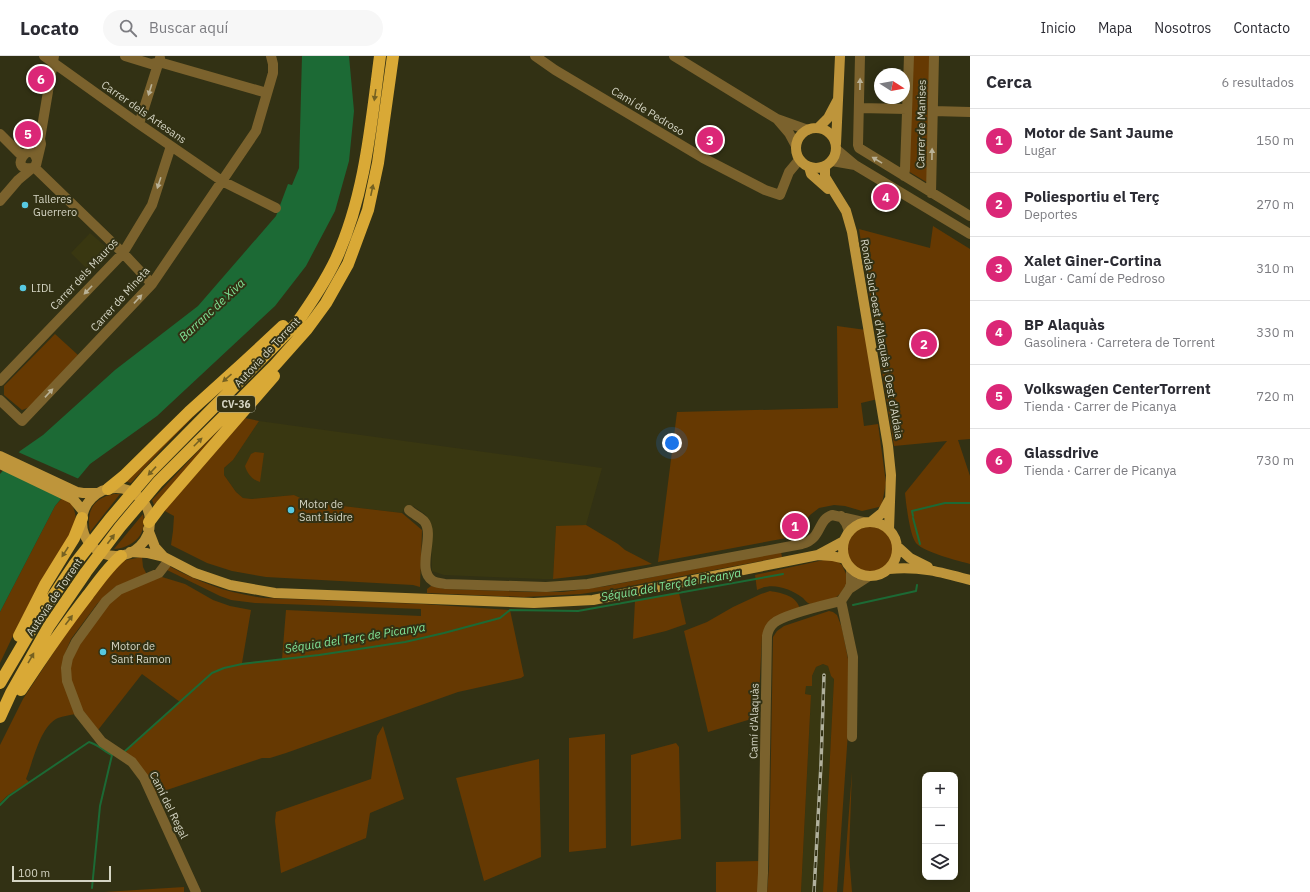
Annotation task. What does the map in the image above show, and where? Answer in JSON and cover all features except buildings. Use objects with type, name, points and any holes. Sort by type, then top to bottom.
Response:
[{"type":"highway","name":"Autovia de Torrent","points":[[0,683],[41,614],[74,565],[110,519],[149,473],[296,324],[315,297],[336,258],[352,216],[366,160],[380,56]]},
{"type":"highway","name":"Autovia de Torrent","points":[[0,717],[11,693],[49,626],[86,572],[120,527],[158,482],[275,365],[307,329],[326,303],[348,264],[368,210],[378,163],[393,56]]},
{"type":"highway","points":[[149,522],[161,506],[311,333],[331,306],[354,266],[368,210]]},
{"type":"highway","points":[[108,490],[189,412],[242,365],[295,314],[310,294],[332,257],[352,216]]},
{"type":"highway","points":[[0,675],[45,585],[74,538],[83,515]]},
{"type":"highway","points":[[0,721],[64,627],[97,583],[121,555]]},
{"type":"main road","points":[[838,100],[828,118],[800,136],[796,146],[796,153],[799,160],[809,167],[817,168],[828,164],[835,156],[836,147],[840,56]]},
{"type":"main road","points":[[813,129],[829,133],[836,147]]},
{"type":"main road","name":"Ronda Sud-oest d'Alaquàs i Oest d'Aldaia","points":[[828,164],[824,177],[846,211],[852,232],[888,446],[891,475],[889,529]]},
{"type":"main road","name":"Ronda Sud-oest d'Alaquàs i Oest d'Aldaia","points":[[809,167],[811,174],[835,195]]},
{"type":"main road","points":[[0,456],[75,495],[83,515],[83,531],[87,540],[101,553],[121,555],[147,553],[166,559],[195,573],[230,585],[275,593],[534,603],[593,600],[818,555],[832,556],[848,564],[859,574],[869,576],[880,575],[889,569],[895,560],[899,548]]},
{"type":"main road","points":[[0,464],[75,495],[108,490],[130,491],[143,502],[155,547],[166,559]]},
{"type":"main road","points":[[83,515],[91,499],[108,490]]},
{"type":"main road","name":"Ronda Sud-oest d'Alaquàs i Oest d'Aldaia","points":[[868,522],[878,517],[884,510],[891,492]]},
{"type":"main road","points":[[121,555],[135,550],[142,543],[149,522]]},
{"type":"main road","points":[[848,564],[843,550],[844,541],[849,531],[856,525],[868,522],[881,523],[894,535],[899,548],[910,558],[934,570],[970,580]]},
{"type":"main road","points":[[818,555],[844,541]]},
{"type":"main road","points":[[889,569],[905,568],[934,570]]},
{"type":"street","name":"Carrer dels Artesans","points":[[44,56],[54,59],[139,124],[222,181],[276,208]]},
{"type":"street","points":[[125,56],[151,64],[159,59],[267,93]]},
{"type":"street","points":[[222,181],[256,132],[273,73],[271,56]]},
{"type":"street","name":"Camí de Pedroso","points":[[535,56],[704,159],[765,190],[780,195],[789,172],[799,160]]},
{"type":"street","points":[[674,56],[777,119],[813,129]]},
{"type":"street","points":[[860,56],[858,145],[860,150],[970,216]]},
{"type":"street","name":"Carrer de Manises","points":[[904,176],[909,56]]},
{"type":"street","name":"Carrer de Manises","points":[[931,193],[934,56]]},
{"type":"street","points":[[0,201],[18,180],[41,144],[40,140],[54,59]]},
{"type":"street","points":[[139,124],[159,59]]},
{"type":"street","points":[[859,108],[907,109]]},
{"type":"street","points":[[933,111],[970,112]]},
{"type":"street","points":[[777,119],[789,133],[796,146]]},
{"type":"street","points":[[0,134],[123,253],[152,284]]},
{"type":"street","name":"Carrer dels Mauros","points":[[0,380],[123,253],[152,205],[171,146]]},
{"type":"street","points":[[836,147],[854,165],[970,234]]},
{"type":"street","points":[[828,164],[854,165]]},
{"type":"street","points":[[18,180],[44,176]]},
{"type":"street","name":"Carrer de Mineta","points":[[0,400],[22,421],[152,284],[222,181]]},
{"type":"street","points":[[409,510],[424,522],[428,530],[425,570],[429,578],[434,582],[445,584],[546,588],[588,584],[802,544],[812,540],[828,516],[832,515],[868,522]]},
{"type":"street","points":[[841,516],[849,531]]},
{"type":"street","name":"Camí del Regal","points":[[166,559],[159,573],[119,590],[106,601],[76,642],[68,658],[66,668],[67,681],[79,713],[102,742],[132,762],[144,778],[196,892]]},
{"type":"street","points":[[848,564],[851,584],[840,601],[853,657],[852,737]]},
{"type":"street","points":[[849,589],[869,576]]},
{"type":"street","name":"Camí d'Alaquàs","points":[[762,892],[764,865],[768,631],[775,621],[806,610],[840,601]]},
{"type":"shaded area","points":[[912,56],[930,56],[928,183],[908,171]]},
{"type":"shaded area","points":[[933,226],[970,249],[970,439],[958,440],[970,476],[970,564],[942,556],[921,547],[917,544],[912,535],[905,493],[947,441],[894,446],[859,229],[930,248]]},
{"type":"shaded area","points":[[90,233],[105,246],[108,252],[107,256],[91,273],[71,253]]},
{"type":"shaded area","points":[[837,326],[866,330],[878,399],[861,403],[864,426],[878,424],[886,483],[882,504],[879,507],[862,511],[845,506],[834,505],[819,508],[810,515],[805,522],[803,531],[799,535],[658,562],[677,412],[838,408]]},
{"type":"shaded area","points":[[55,334],[78,355],[30,407],[22,410],[4,395],[4,386]]},
{"type":"shaded area","points":[[226,383],[131,483],[125,481]]},
{"type":"shaded area","points":[[244,405],[154,505],[152,500]]},
{"type":"shaded area","points":[[245,418],[259,421],[233,460],[224,468],[224,475],[236,492],[243,498],[252,499],[294,495],[309,502],[402,513],[422,530],[420,587],[413,585],[266,577],[232,571],[207,563],[171,545],[174,516],[163,510]]},
{"type":"shaded area","points":[[259,421],[602,468],[586,525],[556,527],[553,579],[444,575],[432,571],[431,523],[425,514],[413,506],[405,507],[402,513],[309,502],[294,495],[252,499],[243,498],[236,492],[224,475],[224,468],[233,460]]},
{"type":"shaded area","points":[[255,452],[264,453],[260,482],[250,476],[245,466],[251,454]]},
{"type":"shaded area","points":[[114,494],[120,494],[90,532],[90,512],[96,502]]},
{"type":"shaded area","points":[[62,498],[71,502],[73,506],[76,518],[74,529],[20,621],[0,663],[0,612],[55,506]]},
{"type":"shaded area","points":[[143,514],[143,528],[138,539],[127,546],[114,549]]},
{"type":"shaded area","points":[[586,525],[618,544],[625,550],[652,564],[553,579],[556,526]]},
{"type":"shaded area","points":[[870,525],[879,527],[887,532],[892,540],[894,549],[892,558],[887,566],[879,571],[870,573],[861,571],[853,566],[848,558],[846,549],[848,540],[853,532],[861,527]]},
{"type":"shaded area","points":[[781,552],[782,557],[581,594],[524,597],[427,593],[427,589],[431,586],[446,589],[563,592],[607,586]]},
{"type":"shaded area","points":[[142,557],[143,567],[147,575],[115,587],[97,604],[71,639],[64,656],[76,714],[58,718],[46,729],[38,745],[26,779],[29,782],[7,796],[0,803],[0,745],[23,699],[86,603],[121,561]]},
{"type":"shaded area","points":[[828,559],[837,561],[842,565],[848,581],[841,593],[834,599],[810,604],[798,594],[780,587],[769,586],[757,590],[755,575]]},
{"type":"shaded area","points":[[169,566],[192,577],[226,590],[264,598],[422,604],[510,610],[524,676],[521,678],[458,692],[286,753],[270,758],[262,758],[155,794],[123,754],[180,702],[142,674],[98,730],[81,708],[72,684],[68,662],[91,624],[119,593],[154,578],[162,577],[185,584],[213,600],[230,606],[251,610],[242,663],[282,659],[286,610],[421,616],[421,609],[255,603],[231,600],[167,570]]},
{"type":"shaded area","points":[[770,591],[784,594],[793,598],[799,605],[800,610],[762,636],[758,717],[708,732],[684,631],[707,622],[733,607]]},
{"type":"shaded area","points":[[679,593],[686,624],[666,631],[633,639],[635,601]]},
{"type":"shaded area","points":[[829,611],[837,615],[842,628],[849,664],[848,732],[837,892],[823,892],[834,679],[831,676],[828,666],[823,664],[816,667],[812,676],[812,686],[806,686],[805,694],[811,695],[801,892],[767,892],[769,868],[773,637],[777,631],[784,626]]},
{"type":"shaded area","points":[[823,664],[828,666],[831,676],[834,679],[823,892],[801,892],[811,695],[805,694],[806,686],[812,686],[812,676],[816,667]]},
{"type":"shaded area","points":[[383,726],[404,799],[370,813],[366,838],[281,873],[275,821],[276,812],[371,779],[377,736]]},
{"type":"shaded area","points":[[605,734],[606,848],[569,852],[569,738]]},
{"type":"shaded area","points":[[676,743],[679,747],[681,839],[631,846],[631,755]]},
{"type":"shaded area","points":[[539,759],[541,857],[484,881],[456,778]]},
{"type":"shaded area","points":[[852,771],[849,854],[852,892],[843,892]]},
{"type":"shaded area","points":[[759,861],[758,892],[716,892],[716,862]]},
{"type":"shaded area","points":[[184,887],[184,892],[104,892]]},
{"type":"water","name":"Barranc de Xiva","points":[[302,56],[349,56],[354,111],[349,161],[335,211],[306,266],[275,306],[157,416],[90,464],[55,506],[0,612],[0,474],[20,451],[43,435],[115,370],[198,306],[276,216],[288,184],[292,185],[299,168]]},
{"type":"pier","points":[[18,452],[79,479],[64,499],[2,469]]},
{"type":"waterway","points":[[913,516],[912,511],[945,503],[970,503]]},
{"type":"waterway","name":"Séquia del Terç de Picanya","points":[[913,518],[920,544]]},
{"type":"waterway","name":"Séquia del Terç de Picanya","points":[[124,752],[212,673],[224,668],[242,664],[319,655],[405,642],[500,618],[510,610],[578,611],[783,574]]},
{"type":"waterway","name":"Séquia del Terç de Picanya","points":[[853,605],[916,591],[917,585]]},
{"type":"waterway","name":"Séquia del Terç de Picanya","points":[[0,805],[9,796],[89,742],[95,744],[112,755],[100,806],[92,888]]},
{"type":"railway","points":[[814,892],[824,675]]},
{"type":"place","name":"Glassdrive","points":[[41,79]]},
{"type":"place","name":"Volkswagen CenterTorrent","points":[[28,134]]},
{"type":"place","name":"Xalet Giner-Cortina","points":[[710,140]]},
{"type":"place","name":"BP Alaquàs","points":[[886,197]]},
{"type":"place","name":"Talleres Guerrero","points":[[25,205]]},
{"type":"place","name":"LIDL","points":[[23,288]]},
{"type":"place","name":"Poliesportiu el Terç","points":[[924,344]]},
{"type":"place","name":"Motor de Sant Isidre","points":[[291,510]]},
{"type":"place","name":"Motor de Sant Jaume","points":[[795,526]]},
{"type":"place","name":"Motor de Sant Ramon","points":[[103,652]]}]
